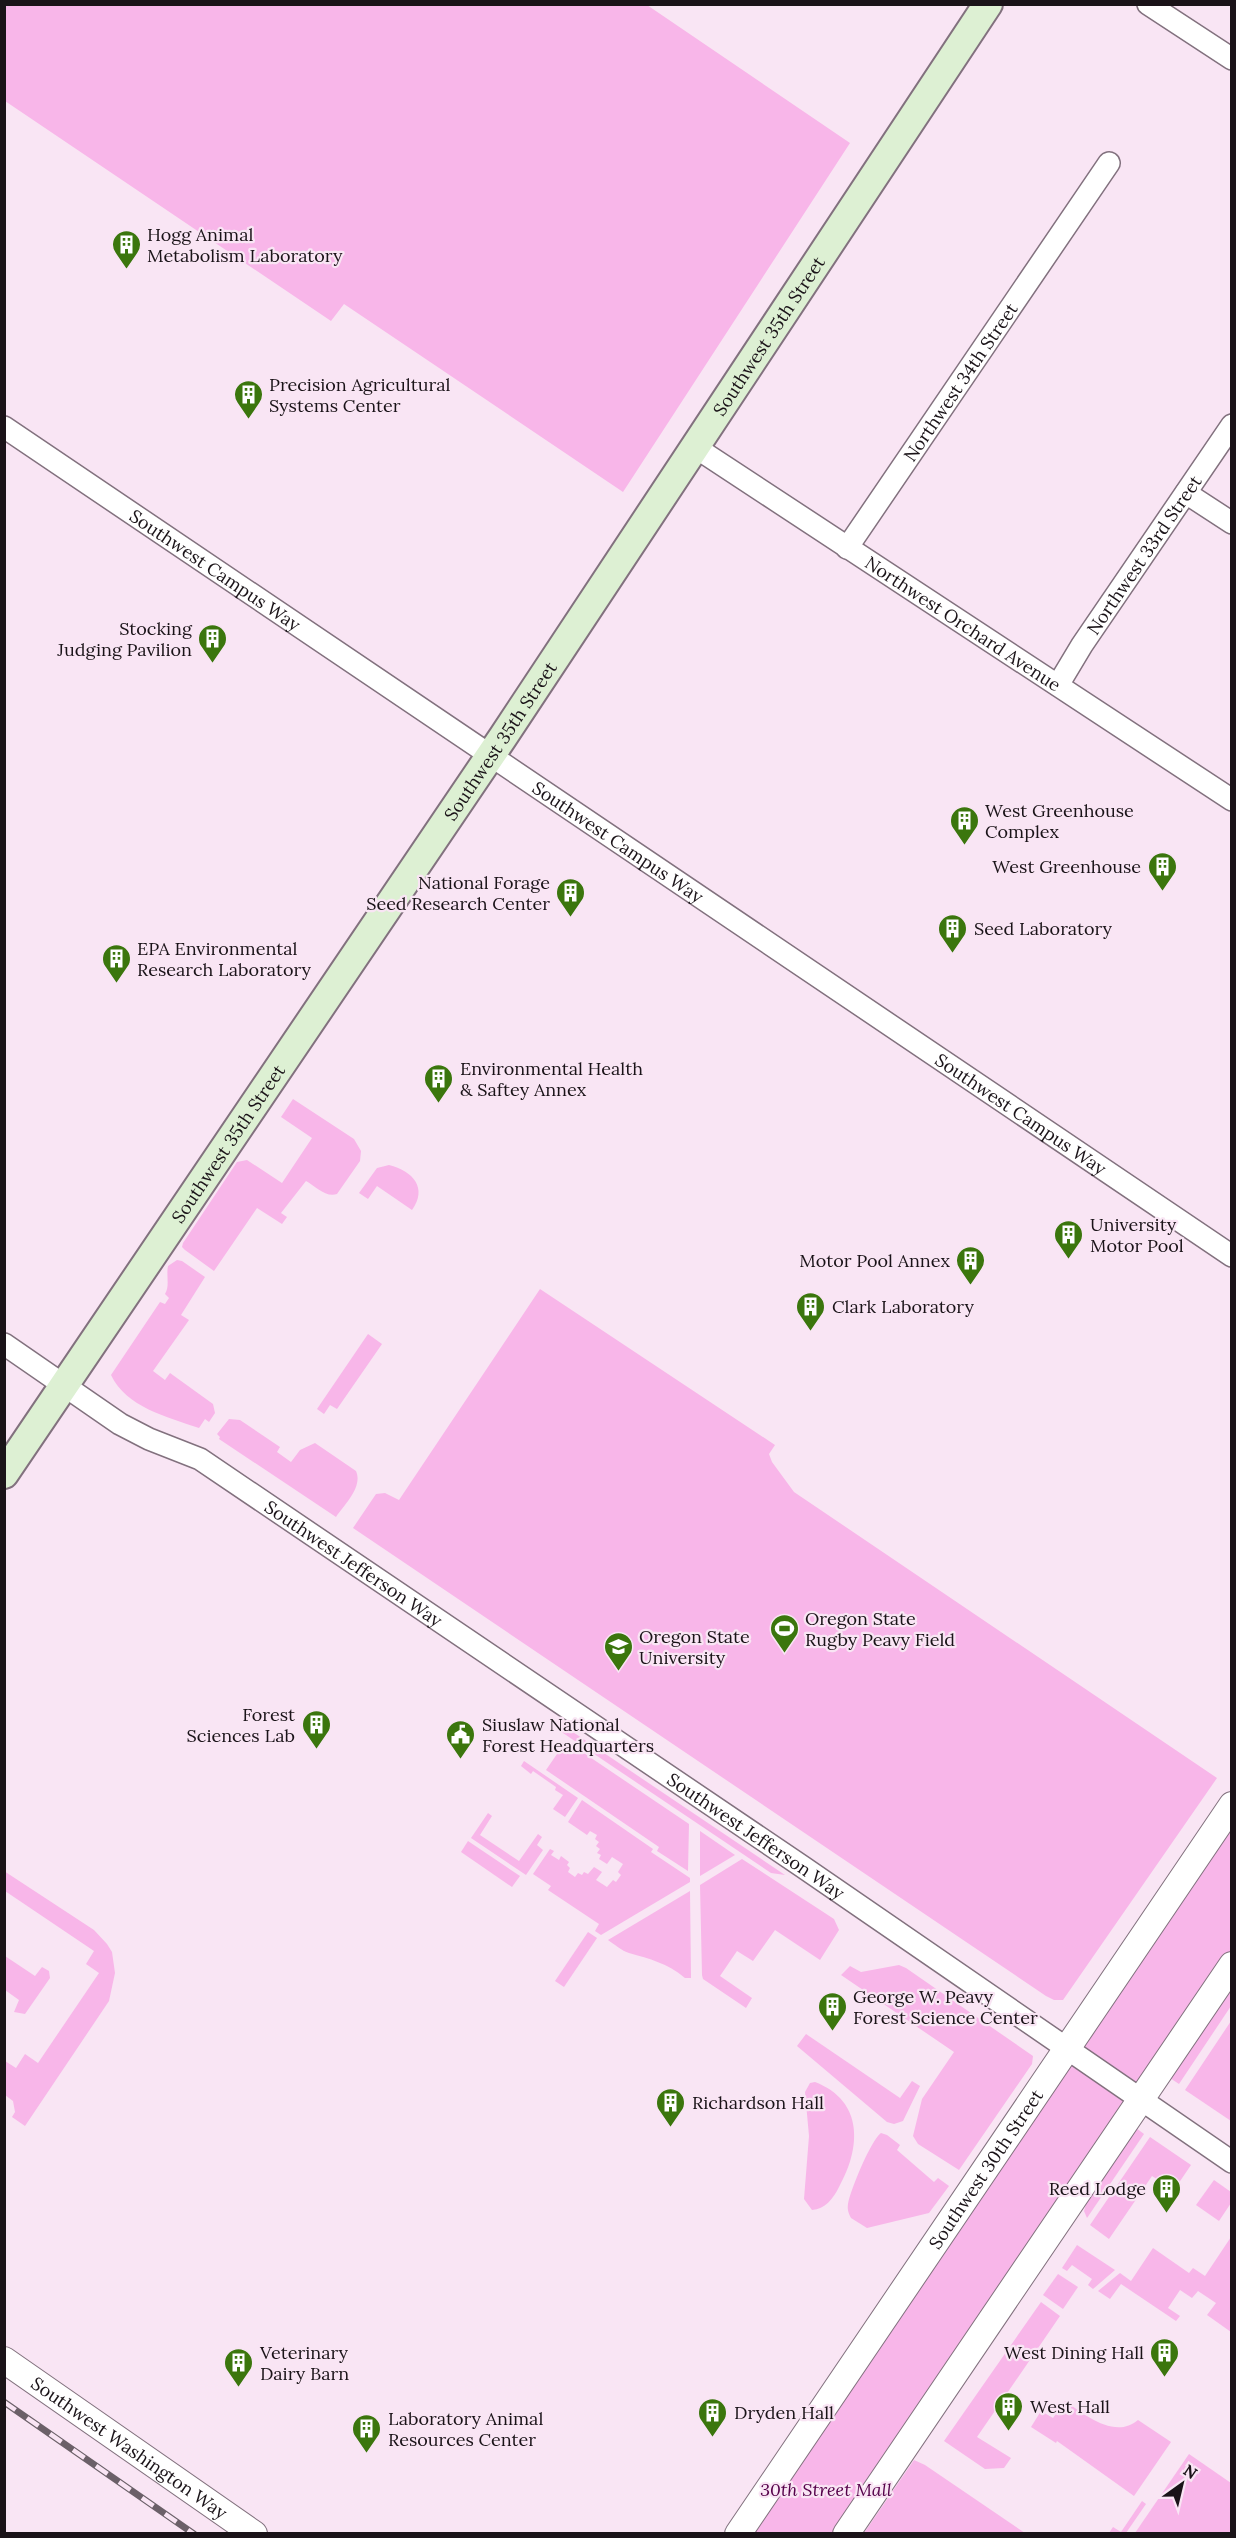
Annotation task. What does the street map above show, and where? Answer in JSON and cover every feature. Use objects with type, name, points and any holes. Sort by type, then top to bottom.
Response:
[{"type":"main road","name":"Southwest 35th Street","points":[[4,1474],[490,755],[988,4]]},
{"type":"street","points":[[1148,4],[1232,59]]},
{"type":"street","name":"Northwest 34th Street","points":[[847,548],[1072,214],[1109,163]]},
{"type":"street","name":"Northwest 33rd Street","points":[[1058,685],[1082,645],[1232,425]]},
{"type":"street","name":"Southwest Campus Way","points":[[4,427],[1232,1256]]},
{"type":"street","name":"Northwest Orchard Avenue","points":[[695,447],[1232,800]]},
{"type":"street","points":[[1186,493],[1232,523]]},
{"type":"street","name":"Southwest Jefferson Way","points":[[4,1344],[120,1424],[200,1459],[803,1867],[1232,2162]]},
{"type":"street","name":"Southwest 30th Street","points":[[738,2534],[1232,1805]]},
{"type":"street","points":[[846,2534],[1232,1965]]},
{"type":"street","name":"Southwest Washington Way","points":[[4,2360],[254,2534]]},
{"type":"green space","points":[[4,5],[647,5],[850,143],[623,492],[344,304],[331,321],[5,101]]},
{"type":"green space","points":[[293,1099],[354,1139],[361,1151],[360,1161],[337,1194],[325,1193],[306,1181],[281,1213],[287,1217],[282,1224],[257,1208],[214,1271],[185,1250],[182,1247],[183,1243],[237,1162],[247,1160],[282,1183],[312,1138],[281,1117]]},
{"type":"green space","points":[[389,1165],[405,1171],[416,1182],[419,1195],[412,1210],[377,1186],[368,1199],[359,1193],[377,1168]]},
{"type":"green space","points":[[177,1260],[205,1277],[181,1315],[189,1320],[153,1371],[165,1380],[170,1373],[213,1404],[215,1413],[209,1422],[205,1419],[199,1428],[161,1415],[137,1403],[118,1386],[111,1375],[160,1302],[165,1304],[169,1298],[165,1294],[168,1266]]},
{"type":"green space","name":"Oregon State Rugby Peavy Field","points":[[540,1289],[775,1445],[769,1454],[772,1462],[794,1492],[1217,1778],[1063,2000],[1054,2000],[1046,1996],[353,1528],[376,1494],[385,1493],[399,1500]]},
{"type":"green space","points":[[368,1334],[382,1344],[337,1409],[330,1405],[324,1414],[317,1409]]},
{"type":"green space","points":[[229,1419],[240,1420],[280,1447],[277,1452],[291,1462],[300,1450],[315,1443],[356,1471],[358,1477],[355,1489],[336,1517],[219,1439],[217,1434]]},
{"type":"green space","points":[[565,1728],[785,1875],[771,1873],[560,1731]]},
{"type":"green space","points":[[566,1741],[689,1824],[688,1871],[657,1851],[659,1847],[546,1770]]},
{"type":"green space","points":[[524,1761],[578,1798],[565,1817],[553,1809],[563,1795],[555,1790],[556,1787],[533,1771],[531,1774],[521,1766]]},
{"type":"green space","points":[[582,1800],[653,1849],[651,1852],[690,1878],[690,1882],[601,1935],[595,1931],[599,1924],[548,1890],[551,1886],[533,1874],[550,1849],[554,1851],[551,1855],[559,1860],[561,1856],[569,1862],[568,1872],[575,1877],[578,1873],[588,1874],[594,1867],[602,1872],[596,1880],[607,1887],[613,1880],[616,1882],[621,1875],[618,1872],[623,1864],[612,1857],[607,1864],[599,1859],[601,1855],[597,1853],[600,1849],[596,1846],[599,1842],[595,1839],[597,1835],[590,1831],[587,1835],[568,1822]]},
{"type":"green space","points":[[488,1813],[492,1816],[480,1835],[519,1861],[538,1834],[542,1837],[537,1845],[543,1850],[526,1875],[471,1838]]},
{"type":"green space","name":"30th Street Mall","points":[[1231,1826],[1232,1956],[839,2533],[752,2534]]},
{"type":"green space","points":[[700,1831],[735,1855],[700,1876]]},
{"type":"green space","points":[[468,1841],[520,1876],[512,1887],[461,1852]]},
{"type":"green space","points":[[742,1859],[834,1919],[839,1930],[820,1960],[775,1930],[753,1961],[737,1951],[720,1976],[752,1998],[746,2008],[703,1979],[702,1975],[700,1885]]},
{"type":"green space","points":[[4,1871],[94,1930],[112,1952],[115,1973],[109,2001],[25,2126],[12,2117],[15,2112],[13,2101],[5,2095],[5,2061],[16,2068],[25,2054],[38,2063],[99,1973],[86,1964],[94,1951],[5,1891]]},
{"type":"green space","points":[[690,1891],[691,1978],[685,1978],[658,1962],[626,1952],[608,1940]]},
{"type":"green space","points":[[588,1932],[597,1938],[564,1987],[555,1981]]},
{"type":"green space","points":[[5,1956],[35,1976],[42,1967],[49,1971],[50,1978],[25,2014],[14,2012],[19,2000],[5,1990]]},
{"type":"green space","points":[[899,1965],[1033,2056],[1032,2064],[959,2170],[918,2144],[913,2136],[922,2099],[954,2052],[841,1975],[850,1966],[861,1972]]},
{"type":"green space","points":[[1231,1988],[1231,2006],[1179,2084],[1170,2078]]},
{"type":"green space","points":[[1231,2021],[1231,2121],[1185,2090]]},
{"type":"green space","points":[[806,2034],[900,2098],[912,2081],[920,2086],[903,2121],[894,2124],[887,2122],[797,2046]]},
{"type":"green space","points":[[815,2082],[831,2090],[843,2101],[854,2127],[854,2142],[846,2172],[837,2191],[825,2205],[812,2210],[804,2199],[809,2136],[805,2092],[810,2083]]},
{"type":"green space","points":[[1136,2128],[1144,2134],[1087,2218],[1084,2211],[1087,2201]]},
{"type":"green space","points":[[881,2133],[900,2145],[897,2150],[934,2182],[938,2178],[949,2186],[929,2213],[867,2228],[851,2218],[848,2204],[862,2166],[872,2145]]},
{"type":"green space","points":[[1150,2137],[1191,2165],[1174,2190],[1152,2176],[1109,2239],[1090,2225]]},
{"type":"green space","points":[[1214,2180],[1231,2192],[1231,2203],[1219,2221],[1196,2205]]},
{"type":"green space","points":[[1231,2237],[1231,2332],[1207,2315],[1216,2303],[1198,2291],[1192,2298],[1180,2290],[1168,2308],[1180,2316],[1176,2321],[1121,2284],[1110,2299],[1098,2291],[1120,2273],[1131,2281],[1153,2248],[1189,2273],[1193,2268],[1205,2276]]},
{"type":"green space","points":[[1077,2245],[1115,2270],[1093,2289],[1088,2285],[1092,2279],[1072,2265],[1067,2271],[1062,2268]]},
{"type":"green space","points":[[1058,2274],[1078,2287],[1063,2309],[1043,2295]]},
{"type":"green space","points":[[1041,2302],[1060,2316],[977,2437],[1011,2458],[1004,2468],[985,2469],[944,2441]]},
{"type":"green space","points":[[1065,2401],[1090,2418],[1110,2426],[1120,2427],[1138,2420],[1171,2442],[1134,2496],[1057,2441],[1056,2443],[1031,2427],[1041,2411],[1053,2418]]},
{"type":"green space","points":[[1189,2454],[1231,2483],[1231,2533],[1135,2533]]},
{"type":"green space","points":[[914,2460],[925,2465],[1025,2533],[864,2533]]},
{"type":"green space","points":[[1142,2501],[1146,2504],[1126,2533],[1109,2533],[1113,2527],[1121,2532]]},
{"type":"railway","points":[[4,2402],[194,2534]]},
{"type":"place","name":"Hogg Animal Metabolism Laboratory","points":[[126,270]]},
{"type":"place","name":"Precision Agricultural Systems Center","points":[[248,420]]},
{"type":"place","name":"Stocking Judging Pavilion","points":[[213,664]]},
{"type":"place","name":"West Greenhouse Complex","points":[[964,846]]},
{"type":"place","name":"West Greenhouse","points":[[1162,892]]},
{"type":"place","name":"National Forage Seed Research Center","points":[[571,918]]},
{"type":"place","name":"Seed Laboratory","points":[[953,954]]},
{"type":"place","name":"EPA Environmental Research Laboratory","points":[[116,984]]},
{"type":"place","name":"Environmental Health & Saftey Annex","points":[[439,1104]]},
{"type":"place","name":"University Motor Pool","points":[[1069,1260]]},
{"type":"place","name":"Motor Pool Annex","points":[[971,1286]]},
{"type":"place","name":"Clark Laboratory","points":[[811,1332]]},
{"type":"place","name":"Oregon State Rugby Peavy Field","points":[[784,1654]]},
{"type":"place","name":"Oregon State University","points":[[618,1672]]},
{"type":"place","name":"Forest Sciences Lab","points":[[316,1750]]},
{"type":"place","name":"Siuslaw National Forest Headquarters","points":[[461,1760]]},
{"type":"place","name":"George W. Peavy Forest Science Center","points":[[832,2032]]},
{"type":"place","name":"Richardson Hall","points":[[671,2128]]},
{"type":"place","name":"Reed Lodge","points":[[1167,2214]]},
{"type":"place","name":"West Dining Hall","points":[[1165,2378]]},
{"type":"place","name":"Veterinary Dairy Barn","points":[[239,2388]]},
{"type":"place","name":"West Hall","points":[[1009,2432]]},
{"type":"place","name":"Dryden Hall","points":[[713,2438]]},
{"type":"place","name":"Laboratory Animal Resources Center","points":[[367,2454]]}]
